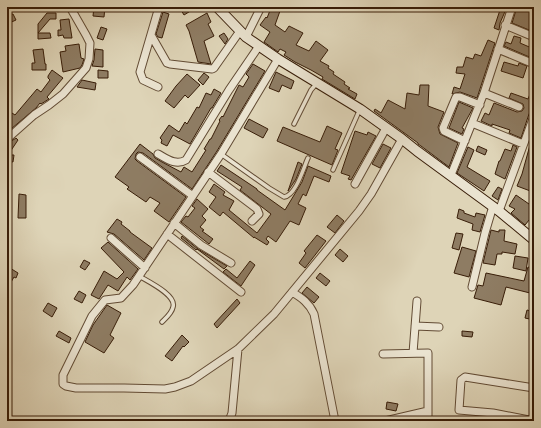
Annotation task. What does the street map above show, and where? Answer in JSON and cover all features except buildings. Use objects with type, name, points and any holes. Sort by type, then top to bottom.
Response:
[{"type":"main road","points":[[217,7],[243,34],[259,46],[360,109],[402,138],[417,151],[532,235]]},
{"type":"street","points":[[7,139],[34,115],[63,94],[86,68],[90,43],[70,7]]},
{"type":"street","points":[[158,87],[143,80],[140,72],[160,7]]},
{"type":"street","points":[[151,35],[167,63],[212,69],[243,34],[261,7]]},
{"type":"street","points":[[451,175],[480,105],[512,7]]},
{"type":"street","points":[[505,25],[534,37]]},
{"type":"street","points":[[158,154],[174,163],[186,160],[229,90],[259,46]]},
{"type":"street","points":[[498,49],[534,64]]},
{"type":"street","points":[[278,59],[221,154],[145,268],[121,298],[104,300],[92,316],[63,375],[63,384],[66,386],[76,388],[169,388],[191,380],[238,349],[274,314],[359,211],[371,194],[402,138]]},
{"type":"street","points":[[484,93],[519,107]]},
{"type":"street","points":[[465,141],[444,131],[443,128],[456,98],[460,97],[480,105]]},
{"type":"street","points":[[472,287],[485,233],[534,116]]},
{"type":"street","points":[[472,123],[523,144]]},
{"type":"street","points":[[355,184],[386,128]]},
{"type":"street","points":[[140,157],[194,196]]},
{"type":"street","points":[[208,172],[257,209],[259,214],[252,221]]},
{"type":"street","points":[[174,223],[201,245],[230,263]]},
{"type":"street","points":[[167,234],[241,292]]},
{"type":"street","points":[[111,238],[145,268]]},
{"type":"street","points":[[292,292],[306,302],[314,314],[336,421]]},
{"type":"street","points":[[413,353],[417,301]]},
{"type":"street","points":[[415,326],[440,327]]},
{"type":"street","points":[[229,421],[232,413],[238,349]]},
{"type":"street","points":[[383,354],[428,353],[428,421]]},
{"type":"street","points":[[534,388],[465,377],[462,380],[459,410],[493,413],[534,421]]},
{"type":"street","points":[[385,421],[428,411]]},
{"type":"lane","points":[[294,124],[310,90],[317,83]]},
{"type":"lane","points":[[333,170],[360,109]]},
{"type":"lane","points":[[221,154],[284,198],[290,195],[295,189],[308,158]]},
{"type":"lane","points":[[139,276],[167,293],[173,301],[174,305],[170,314],[162,322]]}]
